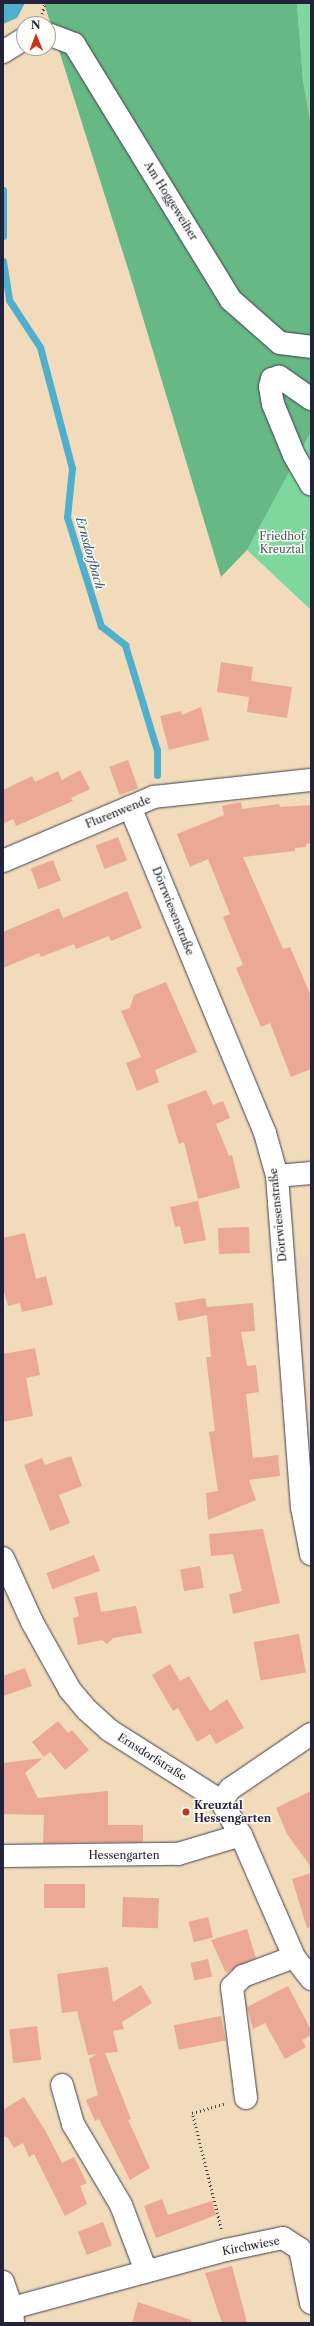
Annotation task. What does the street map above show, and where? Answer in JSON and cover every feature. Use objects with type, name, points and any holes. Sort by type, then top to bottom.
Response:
[{"type":"street","name":"Am Hoggeweiher","points":[[56,37],[74,44],[232,300],[280,343],[311,347]]},
{"type":"street","points":[[3,52],[16,44]]},
{"type":"street","points":[[311,399],[279,377],[272,379],[270,387],[274,404],[294,455],[311,485]]},
{"type":"street","name":"Flurenwende","points":[[3,861],[154,797],[311,780]]},
{"type":"street","name":"Dörrwiesenstraße","points":[[130,807],[265,1133],[277,1176],[302,1507],[311,1554]]},
{"type":"street","points":[[277,1176],[311,1174]]},
{"type":"street","name":"Ernsdorfstraße","points":[[3,1558],[32,1622],[70,1690],[87,1710],[109,1730],[221,1801],[241,1836],[294,1957],[311,1979]]},
{"type":"street","points":[[221,1801],[230,1788],[311,1734]]},
{"type":"street","name":"Hessengarten","points":[[3,1856],[178,1854],[241,1836]]},
{"type":"street","points":[[246,2098],[232,1987],[243,1976],[294,1957]]},
{"type":"street","points":[[62,2085],[73,2124],[122,2205],[146,2270]]},
{"type":"street","name":"Kirchwiese","points":[[12,2315],[146,2270],[226,2250],[283,2238],[300,2249],[311,2303]]},
{"type":"street","points":[[3,2282],[12,2315]]},
{"type":"path","points":[[226,2250],[192,2113],[246,2098]]},
{"type":"shaded area","points":[[295,1256],[311,1256],[311,1447]]},
{"type":"green space","points":[[44,3],[297,3],[303,81],[311,126],[311,432],[247,550],[221,577],[130,275],[56,41],[56,16],[48,16]]},
{"type":"green space","points":[[297,3],[311,3],[311,126],[303,81]]},
{"type":"green space","name":"Friedhof Kreuztal","points":[[311,432],[311,610],[247,550]]},
{"type":"water","points":[[3,3],[25,3],[18,16],[16,16],[16,18],[3,24]]},
{"type":"building","points":[[221,662],[253,667],[251,681],[292,687],[287,718],[247,712],[249,697],[217,692]]},
{"type":"building","points":[[201,707],[209,740],[169,750],[160,716],[181,711],[182,715]]},
{"type":"building","points":[[128,760],[138,788],[119,795],[109,767]]},
{"type":"building","points":[[80,770],[90,789],[71,798],[73,801],[16,826],[13,819],[3,824],[3,790],[32,776],[35,782],[58,771],[62,780]]},
{"type":"building","points":[[241,802],[242,809],[279,804],[280,807],[311,805],[311,843],[306,844],[306,847],[295,848],[295,851],[243,857],[283,949],[290,947],[311,996],[311,1069],[291,1077],[270,1023],[261,1027],[236,968],[243,965],[223,917],[230,914],[208,859],[190,867],[177,834],[224,815],[222,806]]},
{"type":"building","points":[[118,837],[127,860],[105,869],[96,846]]},
{"type":"building","points":[[53,860],[61,881],[38,889],[31,869]]},
{"type":"building","points":[[127,891],[142,928],[111,941],[109,936],[76,949],[74,944],[41,957],[39,953],[3,968],[3,932],[59,908],[63,918]]},
{"type":"building","points":[[166,982],[197,1052],[155,1070],[159,1082],[137,1091],[126,1063],[141,1057],[121,1011],[130,1008],[134,995]]},
{"type":"building","points":[[206,1090],[213,1105],[223,1101],[230,1118],[216,1124],[229,1156],[232,1155],[240,1188],[198,1199],[184,1142],[179,1144],[167,1105]]},
{"type":"building","points":[[198,1201],[206,1240],[184,1244],[180,1226],[175,1227],[170,1207]]},
{"type":"building","points":[[249,1227],[250,1253],[219,1254],[218,1228]]},
{"type":"building","points":[[25,1233],[36,1279],[46,1276],[53,1305],[22,1312],[20,1303],[8,1306],[3,1288],[3,1238]]},
{"type":"building","points":[[205,1298],[207,1307],[253,1303],[255,1331],[241,1332],[247,1366],[256,1365],[259,1392],[246,1394],[253,1458],[278,1455],[280,1476],[249,1480],[256,1500],[208,1520],[206,1493],[218,1491],[209,1432],[215,1431],[206,1357],[211,1357],[207,1315],[178,1321],[175,1303]]},
{"type":"building","points":[[35,1348],[40,1375],[26,1378],[33,1416],[3,1422],[3,1354]]},
{"type":"building","points":[[71,1456],[82,1486],[59,1495],[70,1523],[50,1531],[24,1465],[42,1458],[45,1465]]},
{"type":"building","points":[[263,1529],[280,1603],[233,1614],[229,1594],[242,1591],[233,1554],[211,1556],[209,1534]]},
{"type":"building","points":[[94,1555],[100,1571],[52,1589],[46,1573]]},
{"type":"building","points":[[200,1566],[204,1588],[184,1591],[180,1569]]},
{"type":"building","points":[[97,1592],[101,1612],[136,1606],[142,1633],[113,1638],[107,1644],[102,1640],[78,1645],[73,1618],[79,1616],[74,1597]]},
{"type":"building","points":[[299,1634],[306,1672],[260,1680],[254,1642]]},
{"type":"building","points":[[170,1664],[180,1681],[189,1676],[210,1711],[227,1699],[244,1728],[216,1744],[210,1734],[197,1742],[178,1708],[173,1711],[152,1675]]},
{"type":"building","points":[[25,1668],[32,1686],[3,1696],[3,1676]]},
{"type":"building","points":[[58,1721],[68,1733],[72,1730],[89,1750],[65,1770],[50,1752],[44,1757],[32,1742]]},
{"type":"building","points":[[43,1758],[25,1773],[38,1798],[108,1791],[108,1825],[143,1825],[143,1842],[43,1843],[44,1815],[3,1814],[3,1763]]},
{"type":"building","points":[[311,1791],[311,1867],[287,1834],[276,1808]]},
{"type":"building","points":[[311,1873],[311,1927],[307,1928],[292,1879]]},
{"type":"building","points":[[44,1884],[85,1884],[85,1908],[44,1908]]},
{"type":"building","points":[[123,1897],[159,1898],[158,1928],[122,1927]]},
{"type":"building","points":[[208,1917],[213,1937],[194,1942],[189,1922]]},
{"type":"building","points":[[247,1929],[256,1958],[226,1973],[211,1940]]},
{"type":"building","points":[[208,1959],[212,1977],[195,1981],[190,1963]]},
{"type":"building","points":[[108,1967],[113,2002],[141,1985],[152,2003],[122,2022],[124,2029],[113,2031],[118,2052],[105,2053],[131,2119],[128,2120],[150,2168],[130,2180],[99,2119],[95,2121],[86,2100],[98,2095],[89,2059],[97,2054],[88,2055],[77,2011],[62,2013],[57,1974]]},
{"type":"building","points":[[288,1986],[311,2030],[311,2035],[302,2040],[306,2047],[285,2059],[265,2023],[253,2029],[247,2007]]},
{"type":"building","points":[[221,2016],[226,2041],[179,2050],[174,2025]]},
{"type":"building","points":[[37,2026],[41,2060],[13,2063],[9,2029]]},
{"type":"building","points":[[24,2097],[45,2130],[62,2163],[74,2157],[87,2183],[80,2186],[87,2204],[65,2216],[34,2154],[29,2157],[23,2143],[14,2148],[8,2138],[3,2136],[3,2110]]},
{"type":"building","points":[[162,2199],[168,2215],[212,2201],[216,2215],[156,2238],[144,2206]]},
{"type":"building","points":[[103,2222],[112,2245],[87,2255],[78,2232]]},
{"type":"building","points":[[232,2266],[247,2323],[222,2323],[205,2273]]},
{"type":"building","points":[[138,2302],[191,2320],[191,2323],[132,2323]]},
{"type":"waterway","name":"Ernsdorfbach","points":[[3,190],[3,236]]},
{"type":"waterway","name":"Ernsdorfbach","points":[[3,261],[9,300],[40,347],[72,468],[67,517],[101,626],[125,645],[157,750],[157,775]]},
{"type":"place","name":"Kreuztal Hessengarten","points":[[186,1812]]}]
